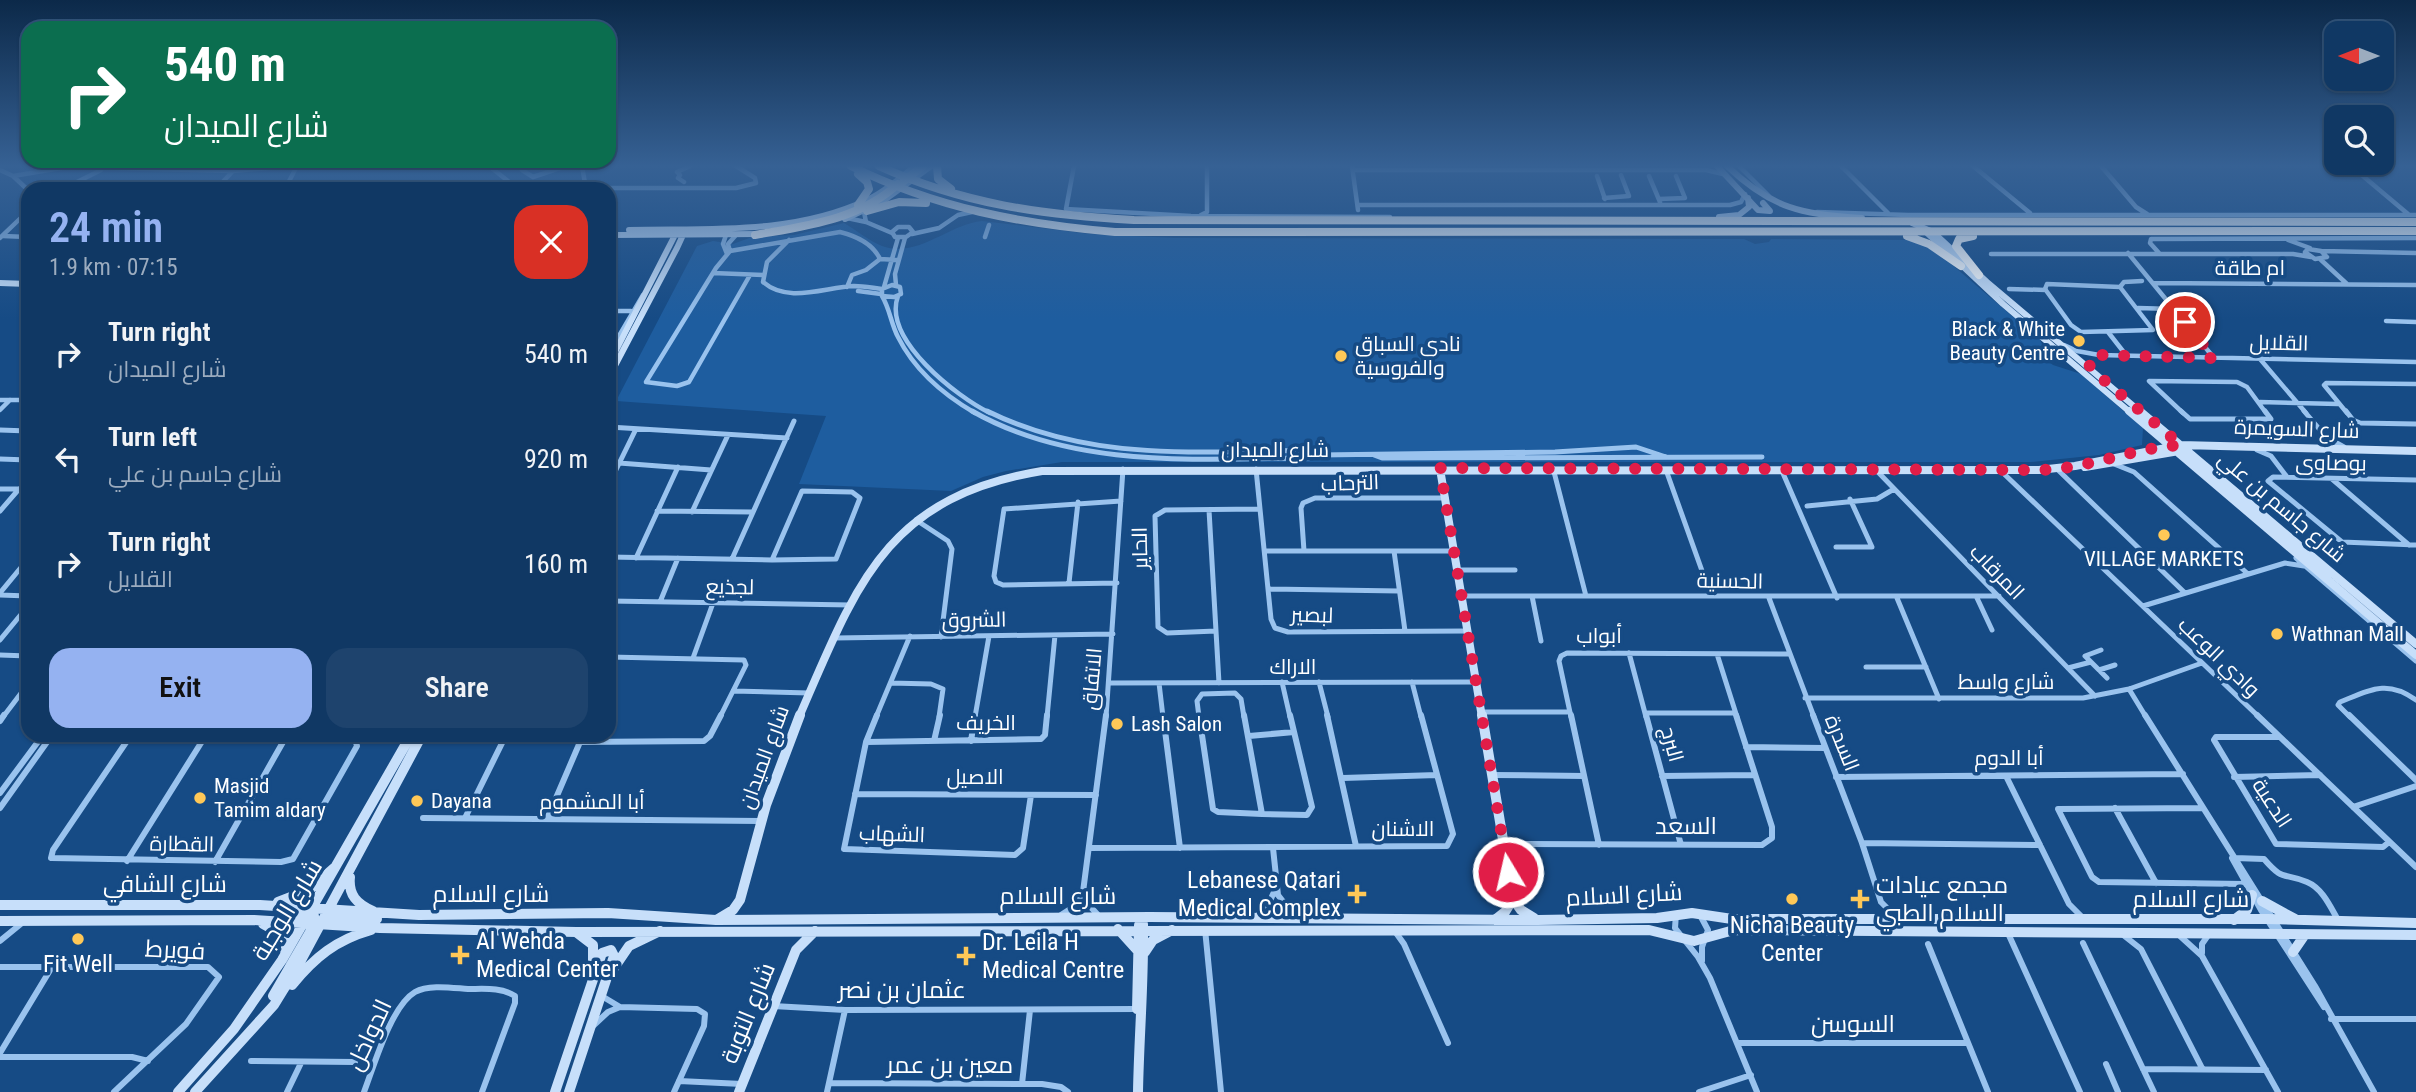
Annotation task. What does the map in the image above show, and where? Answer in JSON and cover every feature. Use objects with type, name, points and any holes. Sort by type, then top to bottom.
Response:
[{"type":"highway","points":[[755,234],[836,217]]},
{"type":"highway","points":[[1000,217],[1052,226],[1115,232],[1728,231],[1932,234],[2416,231]]},
{"type":"highway","points":[[1037,217],[1092,223],[1331,217]]},
{"type":"highway","points":[[1090,217],[1149,220]]},
{"type":"highway","points":[[1219,219],[1461,221],[1876,217],[1951,221],[2300,222],[2414,218]]},
{"type":"highway","points":[[1951,221],[1980,217]]},
{"type":"highway","points":[[2300,222],[2380,217]]},
{"type":"highway","points":[[1728,231],[1888,226],[1891,225],[1891,218]]},
{"type":"highway","points":[[1932,234],[1940,226],[2122,222]]},
{"type":"highway","points":[[2218,231],[2250,238]]},
{"type":"highway","points":[[2356,238],[2371,231]]},
{"type":"highway","points":[[1851,232],[1923,240],[1961,266]]},
{"type":"highway","points":[[1979,275],[1957,250],[1957,241],[1971,236],[2029,232]]},
{"type":"street","points":[[666,228],[680,234],[740,231],[824,217]]},
{"type":"street","points":[[866,217],[866,222]]},
{"type":"street","points":[[957,217],[939,229],[912,232],[906,237],[882,292],[896,335],[906,353],[944,393],[980,416],[1042,437],[1124,456],[1762,457]]},
{"type":"street","points":[[1205,217],[1219,219]]},
{"type":"street","points":[[1387,217],[1461,221]]},
{"type":"street","points":[[1660,220],[1708,217]]},
{"type":"street","points":[[1891,218],[1920,217]]},
{"type":"street","points":[[2,237],[21,218]]},
{"type":"street","points":[[616,232],[755,234],[802,230],[847,218],[866,222],[898,238],[906,237]]},
{"type":"street","name":"شارع جاسم بن علي","points":[[1891,218],[1932,234],[2164,431],[2189,461],[2416,655]]},
{"type":"street","points":[[985,237],[989,225]]},
{"type":"street","points":[[616,232],[662,232],[666,228],[779,226]]},
{"type":"street","points":[[882,230],[906,226],[912,232]]},
{"type":"street","points":[[892,233],[895,228]]},
{"type":"street","points":[[616,233],[662,238],[673,249]]},
{"type":"street","points":[[728,253],[791,238],[847,233],[876,250],[881,255],[880,260]]},
{"type":"street","points":[[616,363],[680,234]]},
{"type":"street","name":"شارع جاسم بن علي","points":[[1932,234],[1961,266],[2155,433],[2202,463],[2414,642]]},
{"type":"street","points":[[616,340],[631,312],[673,249],[690,239],[723,235]]},
{"type":"street","points":[[723,235],[723,244],[728,253]]},
{"type":"street","points":[[736,235],[728,244],[728,253],[647,379],[649,383],[677,386],[689,382],[750,275]]},
{"type":"street","points":[[2,237],[21,237]]},
{"type":"street","points":[[791,238],[767,262],[763,282],[771,290],[816,293],[845,288],[898,296]]},
{"type":"street","points":[[898,238],[895,274],[896,285],[902,291],[898,296],[896,310],[909,345],[951,390],[988,414],[1042,437]]},
{"type":"street","points":[[2159,253],[2150,241],[2160,238],[2416,238]]},
{"type":"street","name":"ام طاقة","points":[[2267,238],[2300,242],[2310,249]]},
{"type":"street","name":"ام طاقة","points":[[2310,249],[2310,243],[2314,240],[2344,238]]},
{"type":"street","points":[[2310,249],[2311,257]]},
{"type":"street","points":[[2293,254],[2310,249],[2337,253],[2416,253]]},
{"type":"street","points":[[2321,251],[2325,260],[2347,284]]},
{"type":"street","points":[[2128,253],[2214,358]]},
{"type":"street","points":[[1991,254],[2293,254],[2325,260],[2337,253]]},
{"type":"street","points":[[845,288],[852,275],[864,272],[880,260],[895,260]]},
{"type":"street","points":[[713,273],[763,275]]},
{"type":"street","points":[[2120,288],[2124,282],[2143,281]]},
{"type":"street","points":[[2,282],[21,282]]},
{"type":"street","points":[[2,282],[21,282]]},
{"type":"street","name":"ام طاقة","points":[[2153,283],[2416,285]]},
{"type":"street","points":[[616,350],[651,284]]},
{"type":"street","points":[[882,292],[896,285]]},
{"type":"street","points":[[2047,285],[2120,288],[2153,330],[2081,332],[2075,329],[2046,289],[2047,285]]},
{"type":"street","points":[[2009,289],[2046,289]]},
{"type":"street","points":[[2138,308],[2174,309]]},
{"type":"street","points":[[616,311],[631,312]]},
{"type":"street","points":[[2386,321],[2416,322]]},
{"type":"street","points":[[2108,332],[2126,355]]},
{"type":"street","name":"القلايل","points":[[2057,341],[2077,351],[2099,355],[2416,362]]},
{"type":"street","points":[[2093,371],[2088,363],[2099,355]]},
{"type":"street","points":[[2260,359],[2326,437],[2344,447]]},
{"type":"street","points":[[2260,402],[2270,416],[2268,421],[2196,420],[2185,415],[2148,383],[2152,380],[2237,382],[2247,387],[2260,402],[2338,404]]},
{"type":"street","points":[[2416,384],[2326,383],[2325,390],[2360,424],[2416,424]]},
{"type":"street","points":[[944,393],[951,390]]},
{"type":"street","points":[[0,400],[21,400]]},
{"type":"street","points":[[0,410],[10,400]]},
{"type":"street","points":[[733,559],[794,421]]},
{"type":"street","points":[[616,428],[787,438]]},
{"type":"street","points":[[616,469],[636,429]]},
{"type":"street","points":[[0,430],[21,430]]},
{"type":"street","points":[[2164,431],[2206,447],[2200,454],[2202,463]]},
{"type":"street","points":[[2155,433],[2156,441],[2148,452],[2189,461]]},
{"type":"street","points":[[692,512],[727,435]]},
{"type":"street","points":[[2319,446],[2325,443],[2326,437]]},
{"type":"street","name":"شارع السويمرة","points":[[2179,448],[2319,446],[2416,451]]},
{"type":"street","name":"شارع السويمرة","points":[[2206,447],[2273,453],[2381,450]]},
{"type":"street","name":"شارع الميدان","points":[[740,900],[778,769],[809,693],[870,568],[889,545],[916,520],[955,497],[1016,476],[1052,470],[1123,469],[2057,469],[2179,448]]},
{"type":"street","name":"شارع الميدان","points":[[2068,467],[2114,464],[2148,452]]},
{"type":"street","points":[[2273,453],[2287,477]]},
{"type":"street","points":[[0,459],[21,460]]},
{"type":"street","points":[[2133,459],[2134,472]]},
{"type":"street","points":[[619,463],[711,470]]},
{"type":"street","points":[[2114,464],[2134,472],[2248,574]]},
{"type":"street","points":[[636,558],[678,467]]},
{"type":"street","points":[[1440,468],[1513,899],[1525,913],[1538,920]]},
{"type":"street","points":[[1553,468],[1586,596]]},
{"type":"street","name":"الاتفاق","points":[[1083,891],[1110,683],[1123,469]]},
{"type":"street","name":"لبصير","points":[[1256,469],[1271,620],[1275,628],[1288,632],[1467,631]]},
{"type":"street","points":[[2057,469],[2185,593]]},
{"type":"street","points":[[1666,470],[1711,596]]},
{"type":"street","name":"المرقاب","points":[[1876,470],[2095,696]]},
{"type":"street","name":"وادي الوعب","points":[[2000,470],[2416,867]]},
{"type":"street","points":[[1782,471],[1802,506],[1838,598]]},
{"type":"street","name":"بوصاوى","points":[[2353,545],[2335,538],[2269,481],[2273,477],[2416,481]]},
{"type":"street","points":[[2332,479],[2409,545]]},
{"type":"street","points":[[0,489],[19,489]]},
{"type":"street","points":[[0,511],[19,489]]},
{"type":"street","points":[[1802,506],[1850,499],[1877,499],[1894,489]]},
{"type":"street","points":[[616,557],[772,560],[836,559],[860,498],[852,492],[802,491],[798,494],[772,560]]},
{"type":"street","name":"الترحاب","points":[[1304,551],[1301,508],[1303,503],[1315,498],[1446,498]]},
{"type":"street","points":[[1836,547],[1872,547],[1850,499]]},
{"type":"street","points":[[1117,583],[1003,585],[996,582],[994,576],[1004,509],[1121,501]]},
{"type":"street","points":[[1069,583],[1079,502]]},
{"type":"street","name":"الحاير","points":[[1216,631],[1167,633],[1160,629],[1155,516],[1163,510],[1260,509]]},
{"type":"street","points":[[1209,510],[1219,682]]},
{"type":"street","points":[[657,511],[752,512]]},
{"type":"street","points":[[916,520],[948,541],[952,550],[941,637]]},
{"type":"street","points":[[2262,524],[2287,551],[2416,661]]},
{"type":"street","points":[[2353,545],[2416,545]]},
{"type":"street","points":[[1266,551],[1454,551]]},
{"type":"street","points":[[1394,551],[1405,631]]},
{"type":"street","points":[[2285,563],[2289,556],[2287,551]]},
{"type":"street","points":[[660,602],[678,558]]},
{"type":"street","points":[[2143,606],[2285,563],[2306,567]]},
{"type":"street","points":[[0,594],[21,568]]},
{"type":"street","points":[[1457,570],[1515,570]]},
{"type":"street","points":[[1269,589],[1399,591]]},
{"type":"street","points":[[0,594],[21,596]]},
{"type":"street","name":"الحسنية","points":[[1461,596],[1999,596]]},
{"type":"street","points":[[1532,596],[1541,641]]},
{"type":"street","name":"السدرة","points":[[1769,598],[1881,902],[1889,912],[1900,919]]},
{"type":"street","points":[[1896,598],[1940,699]]},
{"type":"street","points":[[1977,598],[1992,630]]},
{"type":"street","name":"لجذيع","points":[[616,601],[851,605]]},
{"type":"street","points":[[693,658],[713,603]]},
{"type":"street","points":[[0,640],[21,614]]},
{"type":"street","name":"الشروق","points":[[835,638],[1113,634]]},
{"type":"street","name":"الخريف","points":[[866,742],[1033,741],[1045,736],[1055,635]]},
{"type":"street","name":"الشهاب","points":[[910,636],[866,742],[844,849],[1015,855],[1023,848],[1031,794]]},
{"type":"street","points":[[971,741],[989,636]]},
{"type":"street","points":[[2101,650],[2085,656],[2107,678]]},
{"type":"street","name":"أبواب","points":[[1599,845],[1559,661],[1561,656],[1567,653],[1789,654]]},
{"type":"street","name":"البرج","points":[[1629,653],[1681,845]]},
{"type":"street","name":"السعد","points":[[1503,844],[1762,845],[1772,838],[1772,827],[1717,654]]},
{"type":"street","points":[[0,655],[21,656]]},
{"type":"street","points":[[616,657],[744,660],[746,666],[710,736],[704,741],[616,740]]},
{"type":"street","points":[[2068,668],[2091,662]]},
{"type":"street","name":"شارع واسط","points":[[1805,698],[2095,696],[2129,689],[2202,663]]},
{"type":"street","points":[[2099,670],[2115,665]]},
{"type":"street","points":[[1866,667],[1926,667]]},
{"type":"street","points":[[1262,814],[1239,695],[1198,696],[1213,810],[1262,814],[1311,812],[1282,682]]},
{"type":"street","points":[[1319,682],[1343,778],[1356,846]]},
{"type":"street","name":"الاشنان","points":[[1089,848],[1441,847],[1451,843],[1453,834],[1412,682]]},
{"type":"street","name":"الاراك","points":[[1110,683],[1476,682]]},
{"type":"street","points":[[891,683],[931,684],[943,689],[944,697],[934,741]]},
{"type":"street","points":[[1159,683],[1180,848]]},
{"type":"street","points":[[2416,700],[2405,691],[2388,686],[2338,705],[2416,780]]},
{"type":"street","points":[[2129,689],[2229,851],[2245,884],[2326,1010],[2374,1092]]},
{"type":"street","points":[[733,691],[809,693]]},
{"type":"street","points":[[0,721],[21,693]]},
{"type":"street","points":[[1481,712],[1570,712]]},
{"type":"street","points":[[1645,713],[1735,713]]},
{"type":"street","points":[[1249,736],[1294,732]]},
{"type":"street","name":"الدعية","points":[[2279,737],[2216,737],[2214,744],[2276,844],[2383,847],[2389,842]]},
{"type":"street","points":[[0,793],[38,742]]},
{"type":"street","points":[[0,808],[47,742]]},
{"type":"street","name":"القطارة","points":[[126,742],[53,850],[51,858],[215,862],[281,862],[293,859],[357,746],[356,742]]},
{"type":"street","points":[[127,861],[202,742]]},
{"type":"street","points":[[215,862],[283,742]]},
{"type":"street","points":[[244,1039],[272,998],[317,917],[394,774],[408,742]]},
{"type":"street","name":"شارع الوجبة","points":[[195,1092],[274,1005],[343,858],[408,742]]},
{"type":"street","name":"شارع الوجبة","points":[[178,1092],[225,1042],[255,1003],[281,961],[354,865],[418,742]]},
{"type":"street","points":[[466,818],[503,742]]},
{"type":"street","points":[[547,819],[581,742]]},
{"type":"street","points":[[1746,747],[1825,748]]},
{"type":"street","name":"أبا الدوم","points":[[1836,777],[2183,774]]},
{"type":"street","points":[[1343,778],[1437,775]]},
{"type":"street","points":[[1492,775],[1584,776]]},
{"type":"street","points":[[1662,776],[1755,775]]},
{"type":"street","points":[[2234,777],[2320,775]]},
{"type":"street","points":[[2006,776],[2069,904],[2085,920]]},
{"type":"street","points":[[8,783],[18,783]]},
{"type":"street","points":[[2353,807],[2416,786]]},
{"type":"street","name":"الاصيل","points":[[855,794],[1096,795]]},
{"type":"street","points":[[2115,808],[2155,884]]},
{"type":"street","points":[[2203,808],[2059,810],[2095,880],[2103,883],[2245,884]]},
{"type":"street","name":"أبا المشموم","points":[[423,818],[761,821]]},
{"type":"street","points":[[1861,843],[2040,845]]},
{"type":"street","points":[[1273,848],[1275,890],[1283,907],[1297,919]]},
{"type":"street","points":[[2229,851],[2262,901],[2270,920]]},
{"type":"street","points":[[260,905],[294,899],[307,892],[343,858]]},
{"type":"street","points":[[2235,858],[2264,859],[2278,875],[2308,882],[2321,892],[2340,923]]},
{"type":"street","points":[[354,865],[349,883],[354,900],[379,913]]},
{"type":"street","points":[[1254,918],[1267,906],[1275,890]]},
{"type":"street","points":[[1083,891],[1087,903],[1100,917]]},
{"type":"street","points":[[1055,918],[1069,912],[1083,891]]},
{"type":"street","points":[[2234,920],[2247,910],[2252,895]]},
{"type":"street","points":[[1495,920],[1505,912],[1513,899]]},
{"type":"street","points":[[740,900],[745,912],[752,919]]},
{"type":"street","points":[[716,920],[733,910],[740,900]]},
{"type":"street","points":[[2262,901],[2301,921]]},
{"type":"street","points":[[1874,919],[1880,912],[1881,902]]},
{"type":"street","points":[[2064,920],[2069,904]]},
{"type":"street","name":"شارع الشافي","points":[[0,905],[260,905],[317,917]]},
{"type":"street","name":"شارع السلام","points":[[317,917],[379,913],[608,913],[716,920],[1100,917],[1175,929],[1649,930],[1694,941],[1734,930],[2416,935]]},
{"type":"street","points":[[1698,913],[1707,926],[1707,938],[1701,952],[1703,964],[1758,1092]]},
{"type":"street","name":"شارع السلام","points":[[317,917],[380,928],[576,932],[1118,929],[1142,923],[1254,918],[1538,920],[1657,918],[1698,913],[1732,919],[2416,922]]},
{"type":"street","points":[[1676,914],[1674,926],[1703,964]]},
{"type":"street","points":[[191,920],[228,916],[393,919],[419,915]]},
{"type":"street","name":"شارع الشافي","points":[[0,921],[254,920],[317,917]]},
{"type":"street","points":[[254,920],[270,926],[282,936],[287,946],[281,961]]},
{"type":"street","points":[[0,921],[1,939]]},
{"type":"street","points":[[1,939],[27,921]]},
{"type":"street","points":[[1137,1092],[1139,1012],[1143,1009],[1142,923]]},
{"type":"street","points":[[274,1005],[324,948],[346,936],[380,928]]},
{"type":"street","points":[[1118,929],[1142,952]]},
{"type":"street","points":[[1142,952],[1153,940],[1175,929]]},
{"type":"street","points":[[1205,929],[1221,1092]]},
{"type":"street","points":[[600,995],[624,951],[662,930]]},
{"type":"street","points":[[1394,930],[1404,944],[1448,1043]]},
{"type":"street","points":[[1404,944],[1409,930]]},
{"type":"street","name":"شارع التوبة","points":[[785,931],[794,938],[796,950]]},
{"type":"street","name":"شارع التوبة","points":[[741,1088],[796,950],[815,931]]},
{"type":"street","points":[[2007,931],[2080,1092]]},
{"type":"street","points":[[576,932],[591,941],[595,950],[585,1003]]},
{"type":"street","points":[[2116,932],[2141,949],[2202,1068]]},
{"type":"street","points":[[2141,949],[2142,939],[2147,932]]},
{"type":"street","points":[[2175,933],[2190,942],[2202,956],[2278,1092]]},
{"type":"street","points":[[2202,956],[2202,944],[2212,933]]},
{"type":"street","points":[[2279,935],[2293,952],[2326,1010]]},
{"type":"street","points":[[2293,952],[2305,936]]},
{"type":"street","points":[[2083,943],[2154,1092]]},
{"type":"street","points":[[1928,944],[1988,1092]]},
{"type":"street","points":[[555,1092],[602,953],[609,949],[614,953],[569,1092]]},
{"type":"street","name":"فويرط","points":[[0,967],[208,967],[215,971],[219,977],[212,992],[148,1061],[114,1092]]},
{"type":"street","points":[[52,967],[0,1055],[132,1057],[148,1061]]},
{"type":"street","name":"الدواخل","points":[[364,1092],[400,1009],[411,995],[428,990],[506,989],[515,996],[515,1003],[482,1092]]},
{"type":"street","points":[[600,995],[620,1007]]},
{"type":"street","name":"عثمان بن نصر","points":[[773,1006],[845,1010],[1139,1012]]},
{"type":"street","points":[[589,1031],[601,1017],[620,1007],[697,1009],[705,1014],[704,1026],[674,1092]]},
{"type":"street","points":[[827,1092],[845,1010]]},
{"type":"street","points":[[1022,1084],[1030,1010]]},
{"type":"street","points":[[2331,1019],[2416,1019]]},
{"type":"street","name":"السوسن","points":[[1737,1043],[1968,1043]]},
{"type":"street","points":[[251,1061],[355,1062]]},
{"type":"street","points":[[287,1092],[301,1063]]},
{"type":"street","points":[[2106,1064],[2118,1092]]},
{"type":"street","points":[[2143,1069],[2266,1070]]},
{"type":"street","points":[[1699,1092],[1751,1075]]},
{"type":"street","points":[[679,1081],[741,1088]]},
{"type":"street","name":"معين بن عمر","points":[[830,1083],[999,1088],[1022,1084],[1055,1086],[1068,1092]]},
{"type":"shaded area","name":"نادي السباق والفروسية","points":[[982,221],[1090,234],[1175,238],[1744,239],[1755,244],[1769,242],[1771,239],[1911,240],[1929,245],[2040,340],[2044,348],[2041,355],[2053,365],[2081,374],[2143,428],[2142,445],[2099,455],[2031,462],[1062,462],[983,477],[951,491],[799,484],[826,416],[616,401],[697,246],[713,241],[733,244],[752,237],[794,235],[844,223],[882,246],[908,248],[970,223]]},
{"type":"place","name":"Black & White Beauty Centre","points":[[2079,341]]},
{"type":"place","name":"نادي السباق والفروسية","points":[[1341,356]]},
{"type":"place","name":"VILLAGE MARKETS","points":[[2164,535]]},
{"type":"place","name":"Wathnan Mall","points":[[2277,634]]},
{"type":"place","name":"Lash Salon","points":[[1117,724]]},
{"type":"place","name":"Masjid Tamim aldary","points":[[200,798]]},
{"type":"place","name":"Dayana","points":[[417,801]]},
{"type":"place","name":"Lebanese Qatari Medical Complex","points":[[1357,894]]},
{"type":"place","name":"Nicha Beauty Center","points":[[1792,899]]},
{"type":"place","name":"مجمع عيادات السلام الطبي","points":[[1860,899]]},
{"type":"place","name":"Fit Well","points":[[78,939]]},
{"type":"place","name":"Al Wehda Medical Center","points":[[460,955]]},
{"type":"place","name":"Dr. Leila H Medical Centre","points":[[966,956]]},
{"type":"route","points":[[1508,872],[1440,468],[2039,470],[2068,467],[2150,448],[2181,445],[2093,371],[2088,363],[2091,357],[2099,355],[2214,358],[2185,322]]}]
